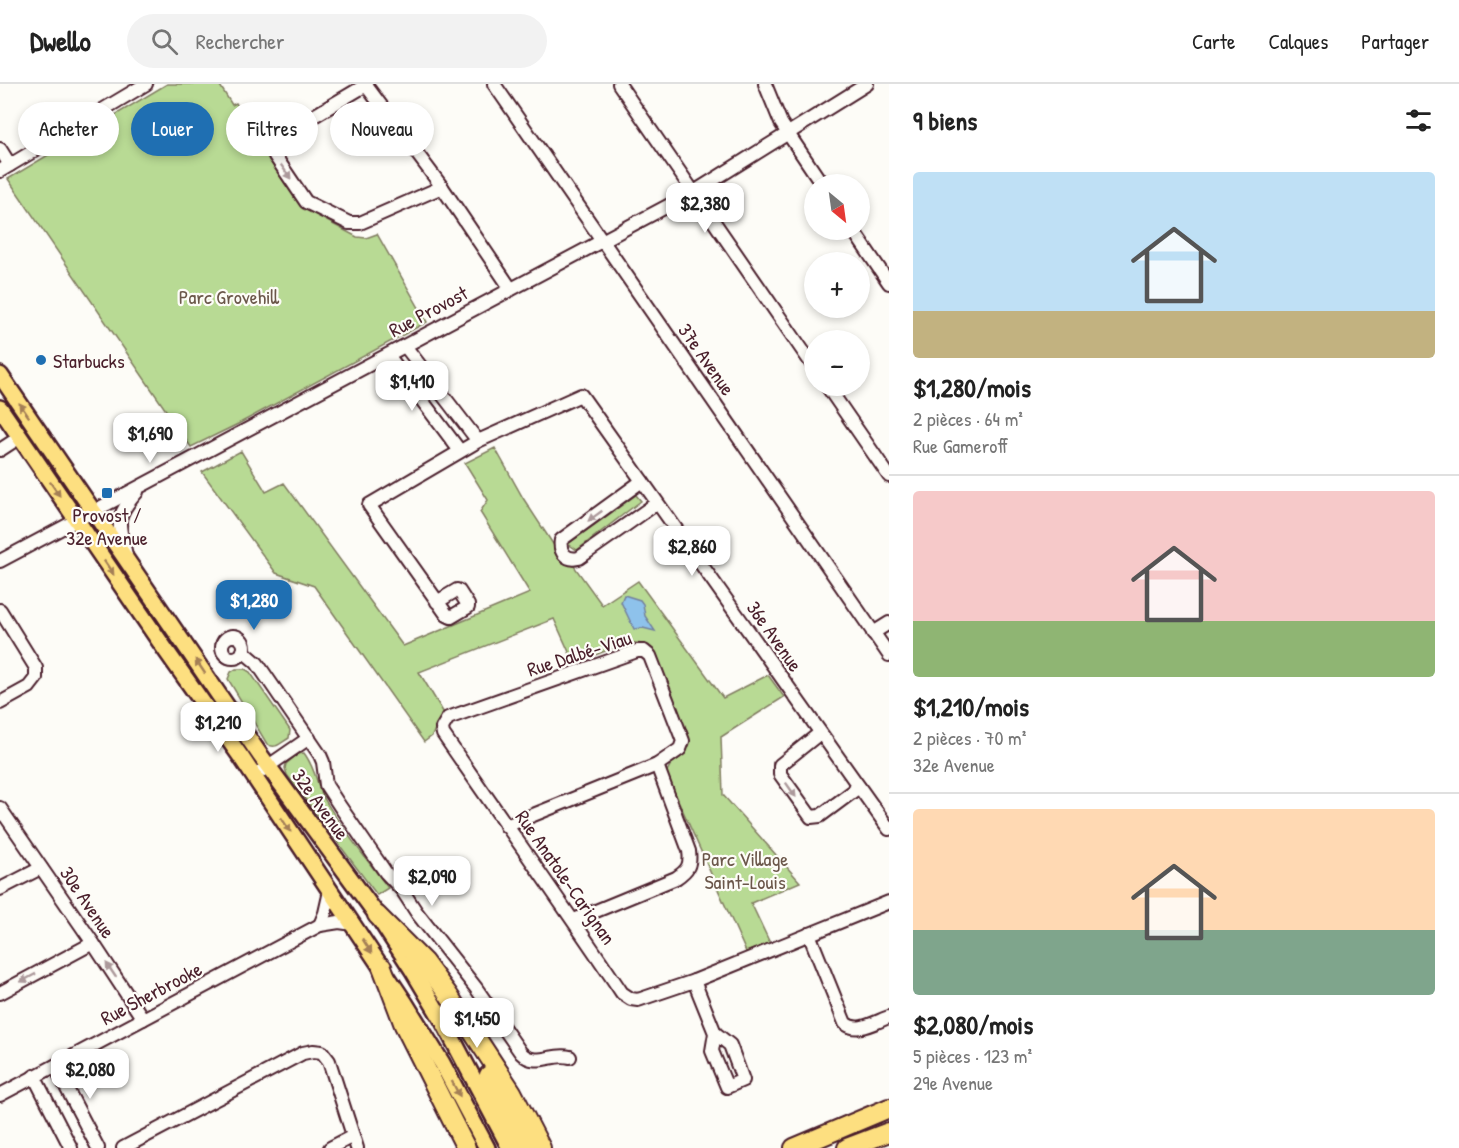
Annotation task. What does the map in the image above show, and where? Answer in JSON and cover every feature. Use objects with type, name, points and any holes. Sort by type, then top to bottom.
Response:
[{"type":"highway","points":[[377,915],[424,962],[447,993],[512,1092],[542,1148]]},
{"type":"highway","points":[[382,967],[404,1025],[466,1148]]},
{"type":"highway","points":[[447,993],[526,1148]]},
{"type":"highway","points":[[794,1148],[889,1108]]},
{"type":"highway","points":[[847,1148],[889,1132]]},
{"type":"main road","name":"32e Avenue","points":[[0,375],[268,766],[377,915],[428,996],[510,1148]]},
{"type":"main road","name":"32e Avenue","points":[[0,408],[254,776],[382,967],[437,1054],[487,1148]]},
{"type":"street","points":[[0,149],[5,168],[144,84]]},
{"type":"street","name":"37e Avenue","points":[[494,84],[889,655]]},
{"type":"street","points":[[619,84],[804,352]]},
{"type":"street","points":[[765,84],[781,123],[815,174]]},
{"type":"street","name":"Rue Provost","points":[[0,561],[694,192],[867,84]]},
{"type":"street","points":[[442,187],[360,223],[349,223],[306,202],[275,156],[273,147],[275,140],[366,85],[442,187],[511,289]]},
{"type":"street","points":[[860,240],[889,284]]},
{"type":"street","points":[[405,346],[478,441]]},
{"type":"street","points":[[388,355],[460,452]]},
{"type":"street","name":"36e Avenue","points":[[438,602],[369,505],[478,441],[581,396],[889,829]]},
{"type":"street","points":[[834,396],[889,476]]},
{"type":"street","points":[[0,450],[20,437]]},
{"type":"street","points":[[642,481],[561,540],[560,548],[565,556],[572,560],[579,558],[657,503]]},
{"type":"street","points":[[127,560],[119,525],[121,514],[124,507],[144,485]]},
{"type":"street","points":[[0,610],[36,668],[36,678],[29,687],[0,703]]},
{"type":"street","points":[[873,633],[889,623]]},
{"type":"street","points":[[243,651],[257,663],[309,738],[322,759],[327,785],[339,806],[386,873],[402,890],[417,913],[476,988],[521,1053],[533,1060],[561,1056],[570,1058]]},
{"type":"street","name":"Rue Dalbé-Viau","points":[[448,718],[637,651],[644,651],[650,656],[683,741],[680,749],[657,765],[506,826]]},
{"type":"street","name":"Rue Anatole-Carignan","points":[[448,718],[442,728],[443,734],[574,920],[622,993],[631,999],[638,1000],[694,981],[889,902]]},
{"type":"street","points":[[820,733],[780,765],[780,774],[805,809],[811,817],[820,816],[859,787]]},
{"type":"street","points":[[254,776],[309,738]]},
{"type":"street","points":[[574,920],[676,878],[685,872],[690,861],[688,851],[657,765]]},
{"type":"street","name":"30e Avenue","points":[[0,808],[142,1019]]},
{"type":"street","points":[[0,889],[41,868]]},
{"type":"street","points":[[320,925],[330,891]]},
{"type":"street","name":"Rue Sherbrooke","points":[[0,1095],[320,925],[339,922],[353,924]]},
{"type":"street","points":[[809,934],[845,1023],[849,1027],[858,1029],[889,1017]]},
{"type":"street","points":[[0,993],[93,943]]},
{"type":"street","points":[[694,981],[716,1033]]},
{"type":"street","points":[[123,1148],[141,1144],[303,1053],[313,1051],[322,1052],[330,1061],[355,1142],[330,1148]]},
{"type":"street","points":[[55,1066],[98,1148]]},
{"type":"street","points":[[34,1077],[71,1148]]},
{"type":"green space","name":"Parc Grovehill","points":[[167,84],[219,84],[230,102],[226,102],[226,156],[269,156],[306,209],[357,237],[366,238],[377,234],[427,322],[191,447],[8,179],[46,156],[119,156],[119,113],[131,106],[131,156],[214,156],[214,102],[137,102]]},
{"type":"green space","name":"Parc Village Saint-Louis","points":[[495,448],[523,498],[553,544],[567,563],[574,566],[602,605],[638,581],[723,698],[768,675],[784,697],[721,737],[723,795],[800,882],[751,903],[770,943],[746,952],[666,773],[671,764],[687,750],[688,737],[655,652],[642,644],[629,642],[574,663],[554,619],[419,672],[445,715],[438,722],[432,736],[424,742],[314,586],[276,573],[202,472],[241,451],[266,492],[284,483],[403,646],[530,593],[480,512],[488,500],[465,463]]},
{"type":"green space","points":[[636,495],[641,501],[577,550],[568,544]]},
{"type":"green space","points":[[236,669],[245,669],[250,672],[290,730],[289,738],[281,744],[270,746],[267,744],[228,679],[231,672]]},
{"type":"green space","points":[[304,753],[332,811],[388,888],[377,895],[287,775],[286,764],[298,754]]},
{"type":"water","points":[[624,595],[640,600],[645,616],[655,631],[643,628],[634,629],[621,602]]},
{"type":"place","name":"Starbucks","points":[[41,360]]},
{"type":"place","name":"Provost / 32e Avenue","points":[[107,493]]}]
